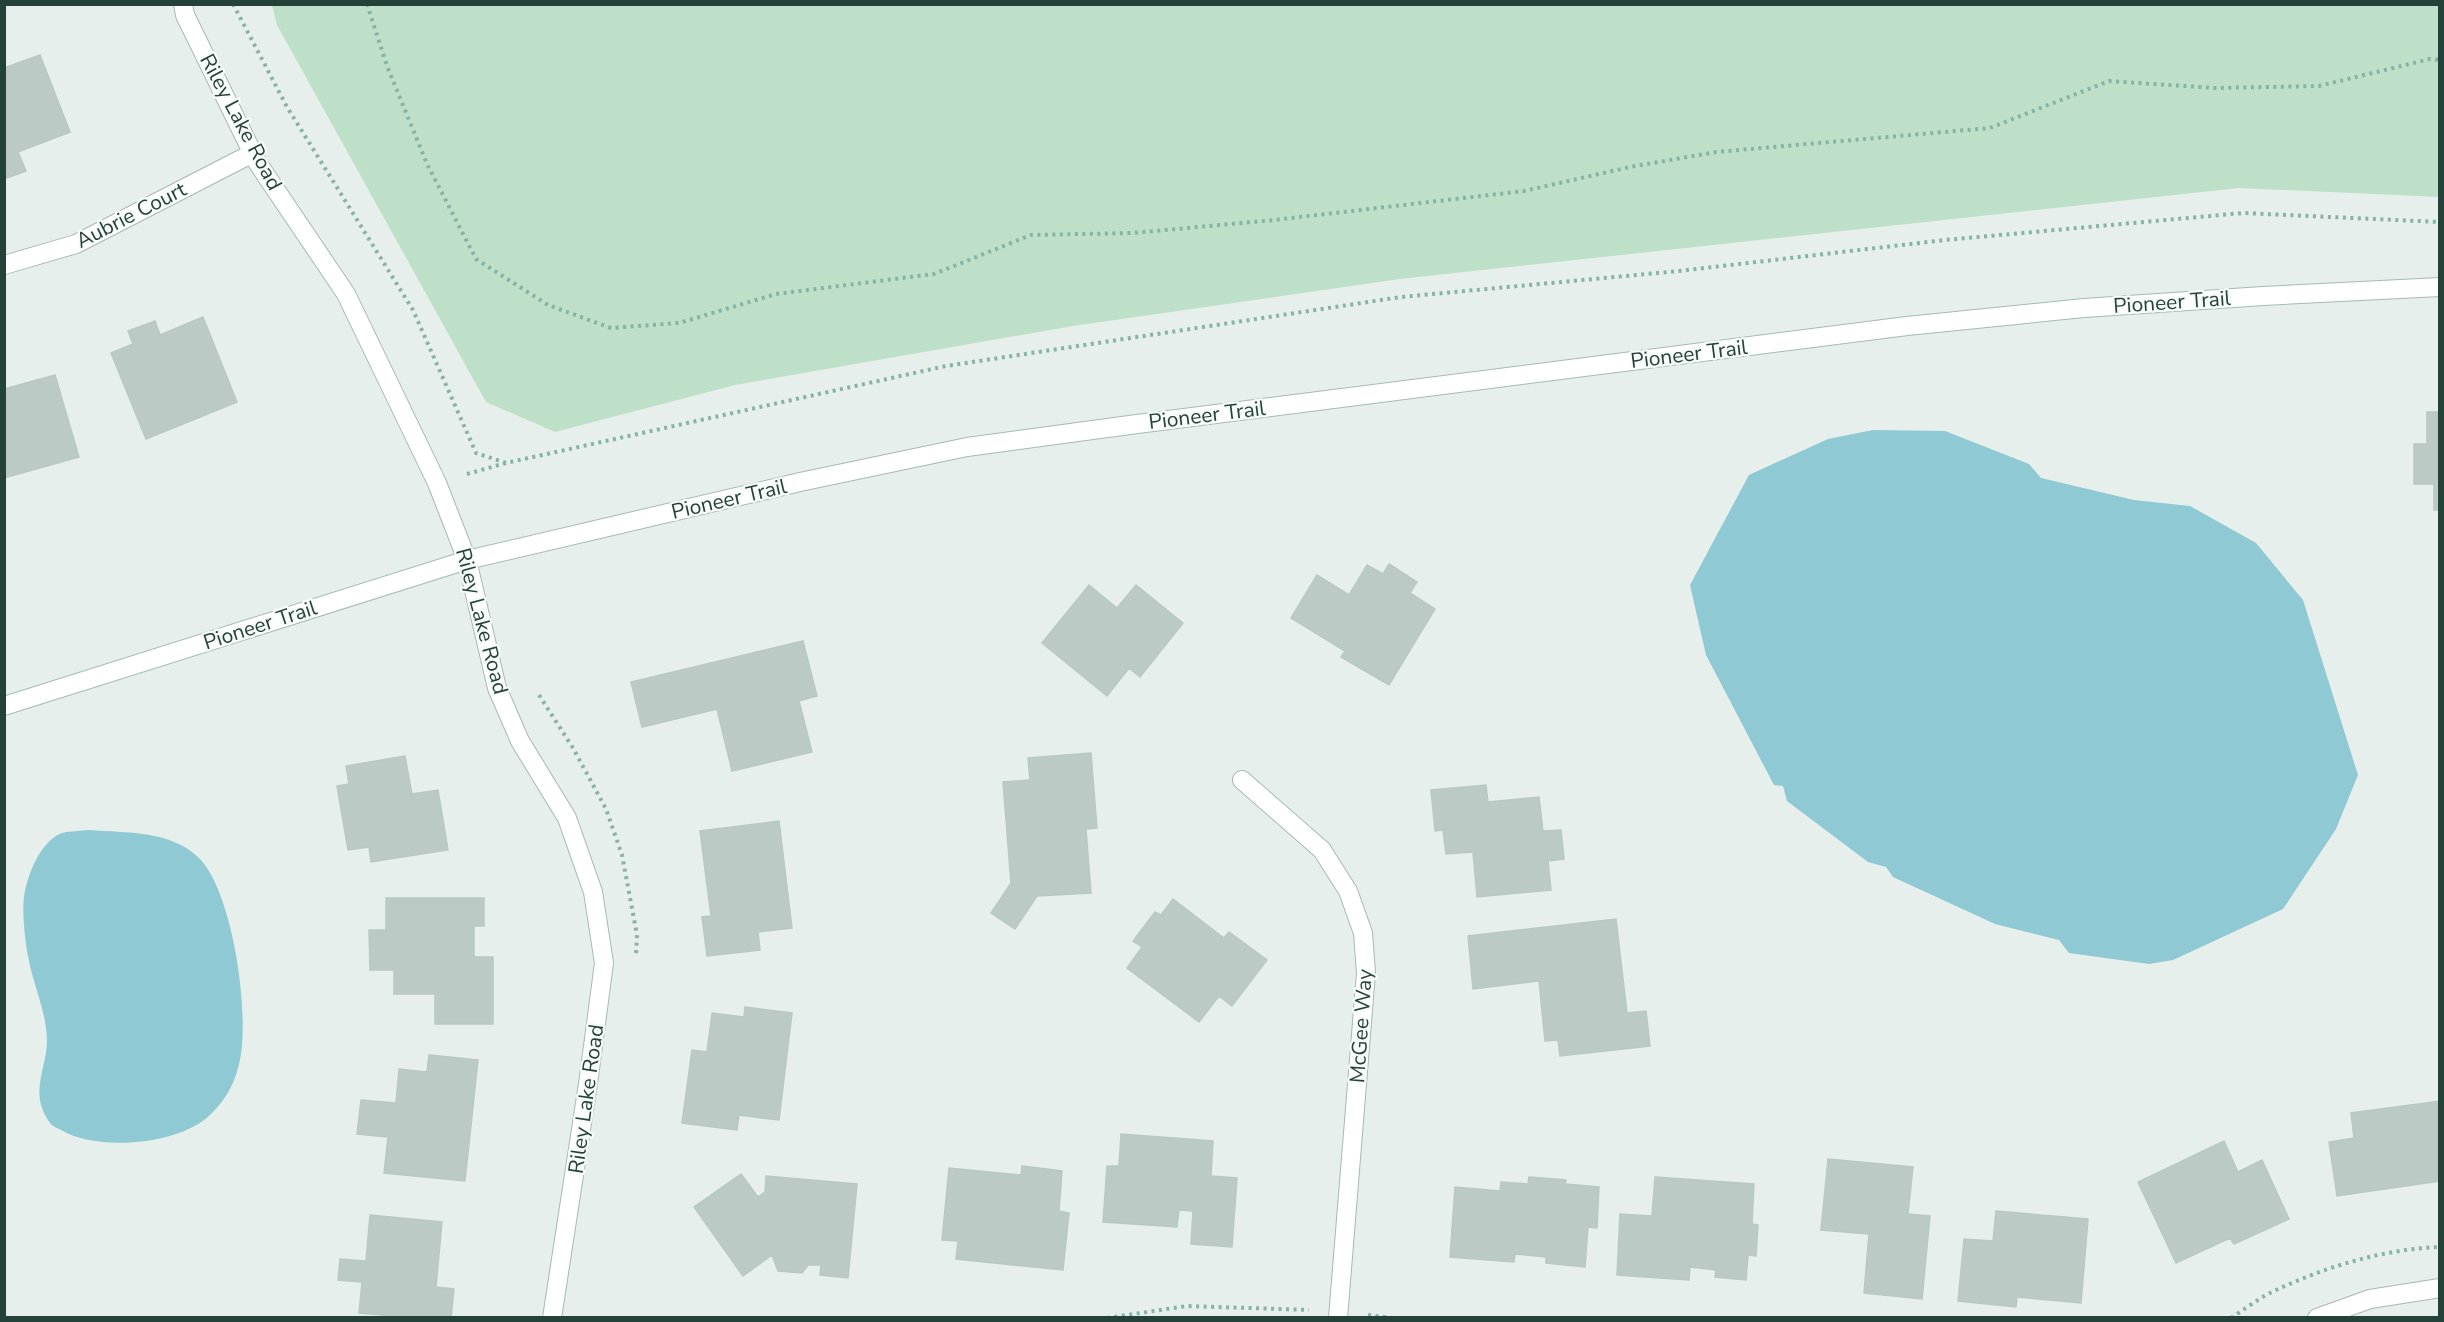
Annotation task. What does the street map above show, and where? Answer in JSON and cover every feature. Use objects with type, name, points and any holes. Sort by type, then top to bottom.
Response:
[{"type":"main road","name":"Riley Lake Road","points":[[183,4],[186,15],[253,153],[346,294],[437,483],[467,560],[497,688],[520,741],[567,818],[593,892],[604,963],[587,1095],[552,1317]]},
{"type":"main road","name":"Aubrie Court","points":[[4,266],[76,244],[253,153]]},
{"type":"main road","name":"Pioneer Trail","points":[[4,706],[467,560],[800,482],[967,447],[1137,423],[1906,326],[2084,308],[2285,294],[2439,287]]},
{"type":"main road","name":"McGee Way","points":[[1242,780],[1323,850],[1348,891],[1363,933],[1366,973],[1339,1315]]},
{"type":"main road","points":[[2317,1317],[2370,1299],[2439,1288]]},
{"type":"path","points":[[233,4],[286,107],[413,310],[476,453],[506,463]]},
{"type":"path","points":[[367,4],[387,66],[427,164],[477,260],[548,305],[611,328],[679,323],[776,294],[934,274],[1031,236],[1133,233],[1285,219],[1524,191],[1630,167],[1716,152],[1990,128],[2109,81],[2215,88],[2319,86],[2430,60],[2439,60]]},
{"type":"path","points":[[437,483],[506,463],[946,366],[1401,297],[1678,271],[1945,240],[2243,213],[2439,222]]},
{"type":"path","points":[[2231,1317],[2272,1292],[2320,1271],[2363,1259],[2421,1248],[2439,1247]]},
{"type":"path","points":[[1107,1317],[1187,1306],[1280,1307],[1339,1315],[1393,1317]]},
{"type":"green space","points":[[272,5],[2439,5],[2439,197],[2239,188],[1400,279],[1073,326],[735,385],[555,432],[486,402],[277,25]]},
{"type":"water","points":[[1873,430],[1945,431],[2029,464],[2041,478],[2134,500],[2190,506],[2256,543],[2303,600],[2358,775],[2336,829],[2283,909],[2173,960],[2149,964],[2069,953],[2059,940],[1995,924],[1893,877],[1886,867],[1868,862],[1787,801],[1783,786],[1774,785],[1706,655],[1690,585],[1749,475],[1828,439]]},
{"type":"water","points":[[89,830],[148,835],[176,843],[189,850],[200,859],[212,876],[231,929],[237,960],[243,1021],[238,1068],[228,1093],[220,1104],[211,1114],[180,1133],[138,1142],[117,1143],[77,1137],[51,1124],[40,1101],[40,1081],[47,1040],[42,1007],[27,950],[24,897],[36,860],[47,843],[62,833]]},
{"type":"building","points":[[40,55],[70,132],[18,152],[26,171],[4,179],[4,68]]},
{"type":"building","points":[[203,317],[237,402],[146,439],[111,353],[133,344],[128,331],[155,321],[160,335]]},
{"type":"building","points":[[55,375],[79,457],[4,478],[4,389]]},
{"type":"building","points":[[2427,412],[2440,412],[2440,510],[2434,510],[2434,484],[2414,484],[2414,444],[2427,444]]},
{"type":"building","points":[[1389,564],[1417,582],[1410,593],[1435,609],[1389,685],[1341,657],[1345,651],[1291,618],[1317,575],[1349,595],[1367,565],[1383,574]]},
{"type":"building","points":[[1089,585],[1117,608],[1136,585],[1183,623],[1140,677],[1129,668],[1107,696],[1042,643]]},
{"type":"building","points":[[803,641],[817,696],[799,701],[812,752],[732,771],[717,709],[642,727],[631,682]]},
{"type":"building","points":[[1091,753],[1097,828],[1086,829],[1091,893],[1037,896],[1015,929],[991,913],[1011,883],[1003,782],[1030,780],[1028,758]]},
{"type":"building","points":[[405,756],[412,794],[438,790],[448,850],[371,862],[369,847],[348,850],[337,786],[349,784],[346,766]]},
{"type":"building","points":[[1486,785],[1488,802],[1539,797],[1543,831],[1561,830],[1564,859],[1548,861],[1551,890],[1477,897],[1473,852],[1446,854],[1443,830],[1435,831],[1431,790]]},
{"type":"building","points":[[779,821],[792,928],[758,932],[760,950],[707,956],[702,917],[711,916],[700,831]]},
{"type":"building","points":[[386,898],[484,898],[484,926],[474,926],[474,957],[493,957],[493,1024],[435,1024],[435,994],[394,994],[394,970],[370,970],[369,930],[386,930]]},
{"type":"building","points":[[1173,899],[1224,938],[1229,932],[1267,960],[1232,1006],[1219,996],[1199,1022],[1127,968],[1142,947],[1133,941],[1155,912],[1161,915]]},
{"type":"building","points":[[1616,919],[1627,1013],[1646,1011],[1650,1046],[1560,1056],[1558,1040],[1545,1041],[1539,981],[1473,989],[1468,936]]},
{"type":"building","points":[[745,1007],[792,1013],[779,1120],[739,1115],[737,1130],[682,1123],[692,1050],[707,1052],[712,1013],[744,1017]]},
{"type":"building","points":[[429,1055],[478,1060],[465,1181],[384,1173],[388,1137],[357,1134],[361,1100],[396,1103],[399,1069],[427,1072]]},
{"type":"building","points":[[2440,1101],[2440,1181],[2337,1196],[2329,1142],[2354,1138],[2351,1113]]},
{"type":"building","points":[[1121,1134],[1213,1141],[1211,1176],[1237,1178],[1232,1247],[1191,1244],[1193,1211],[1179,1210],[1177,1227],[1103,1222],[1107,1166],[1119,1166]]},
{"type":"building","points":[[2224,1141],[2238,1172],[2262,1160],[2289,1219],[2234,1244],[2230,1238],[2176,1263],[2138,1182]]},
{"type":"building","points":[[1828,1159],[1913,1167],[1908,1214],[1930,1216],[1922,1299],[1864,1293],[1869,1234],[1821,1230]]},
{"type":"building","points":[[1022,1166],[1062,1171],[1059,1211],[1069,1213],[1063,1270],[956,1259],[958,1241],[942,1240],[949,1168],[1021,1175]]},
{"type":"building","points":[[741,1174],[758,1197],[765,1192],[766,1176],[857,1184],[848,1278],[820,1275],[821,1265],[808,1265],[802,1273],[778,1271],[772,1255],[743,1276],[694,1207]]},
{"type":"building","points":[[1529,1177],[1566,1180],[1565,1184],[1599,1187],[1597,1228],[1588,1227],[1585,1267],[1546,1263],[1546,1257],[1515,1254],[1514,1262],[1450,1257],[1455,1187],[1500,1191],[1501,1182],[1528,1184]]},
{"type":"building","points":[[1655,1177],[1754,1184],[1752,1224],[1758,1225],[1756,1256],[1748,1255],[1746,1280],[1715,1277],[1716,1270],[1690,1267],[1689,1280],[1617,1275],[1620,1214],[1652,1216]]},
{"type":"building","points":[[1996,1211],[2088,1219],[2081,1303],[2017,1297],[2016,1307],[1958,1301],[1964,1239],[1993,1241]]},
{"type":"building","points":[[370,1215],[442,1222],[436,1287],[454,1289],[451,1318],[384,1318],[383,1315],[359,1313],[362,1282],[338,1280],[340,1259],[366,1261]]}]
